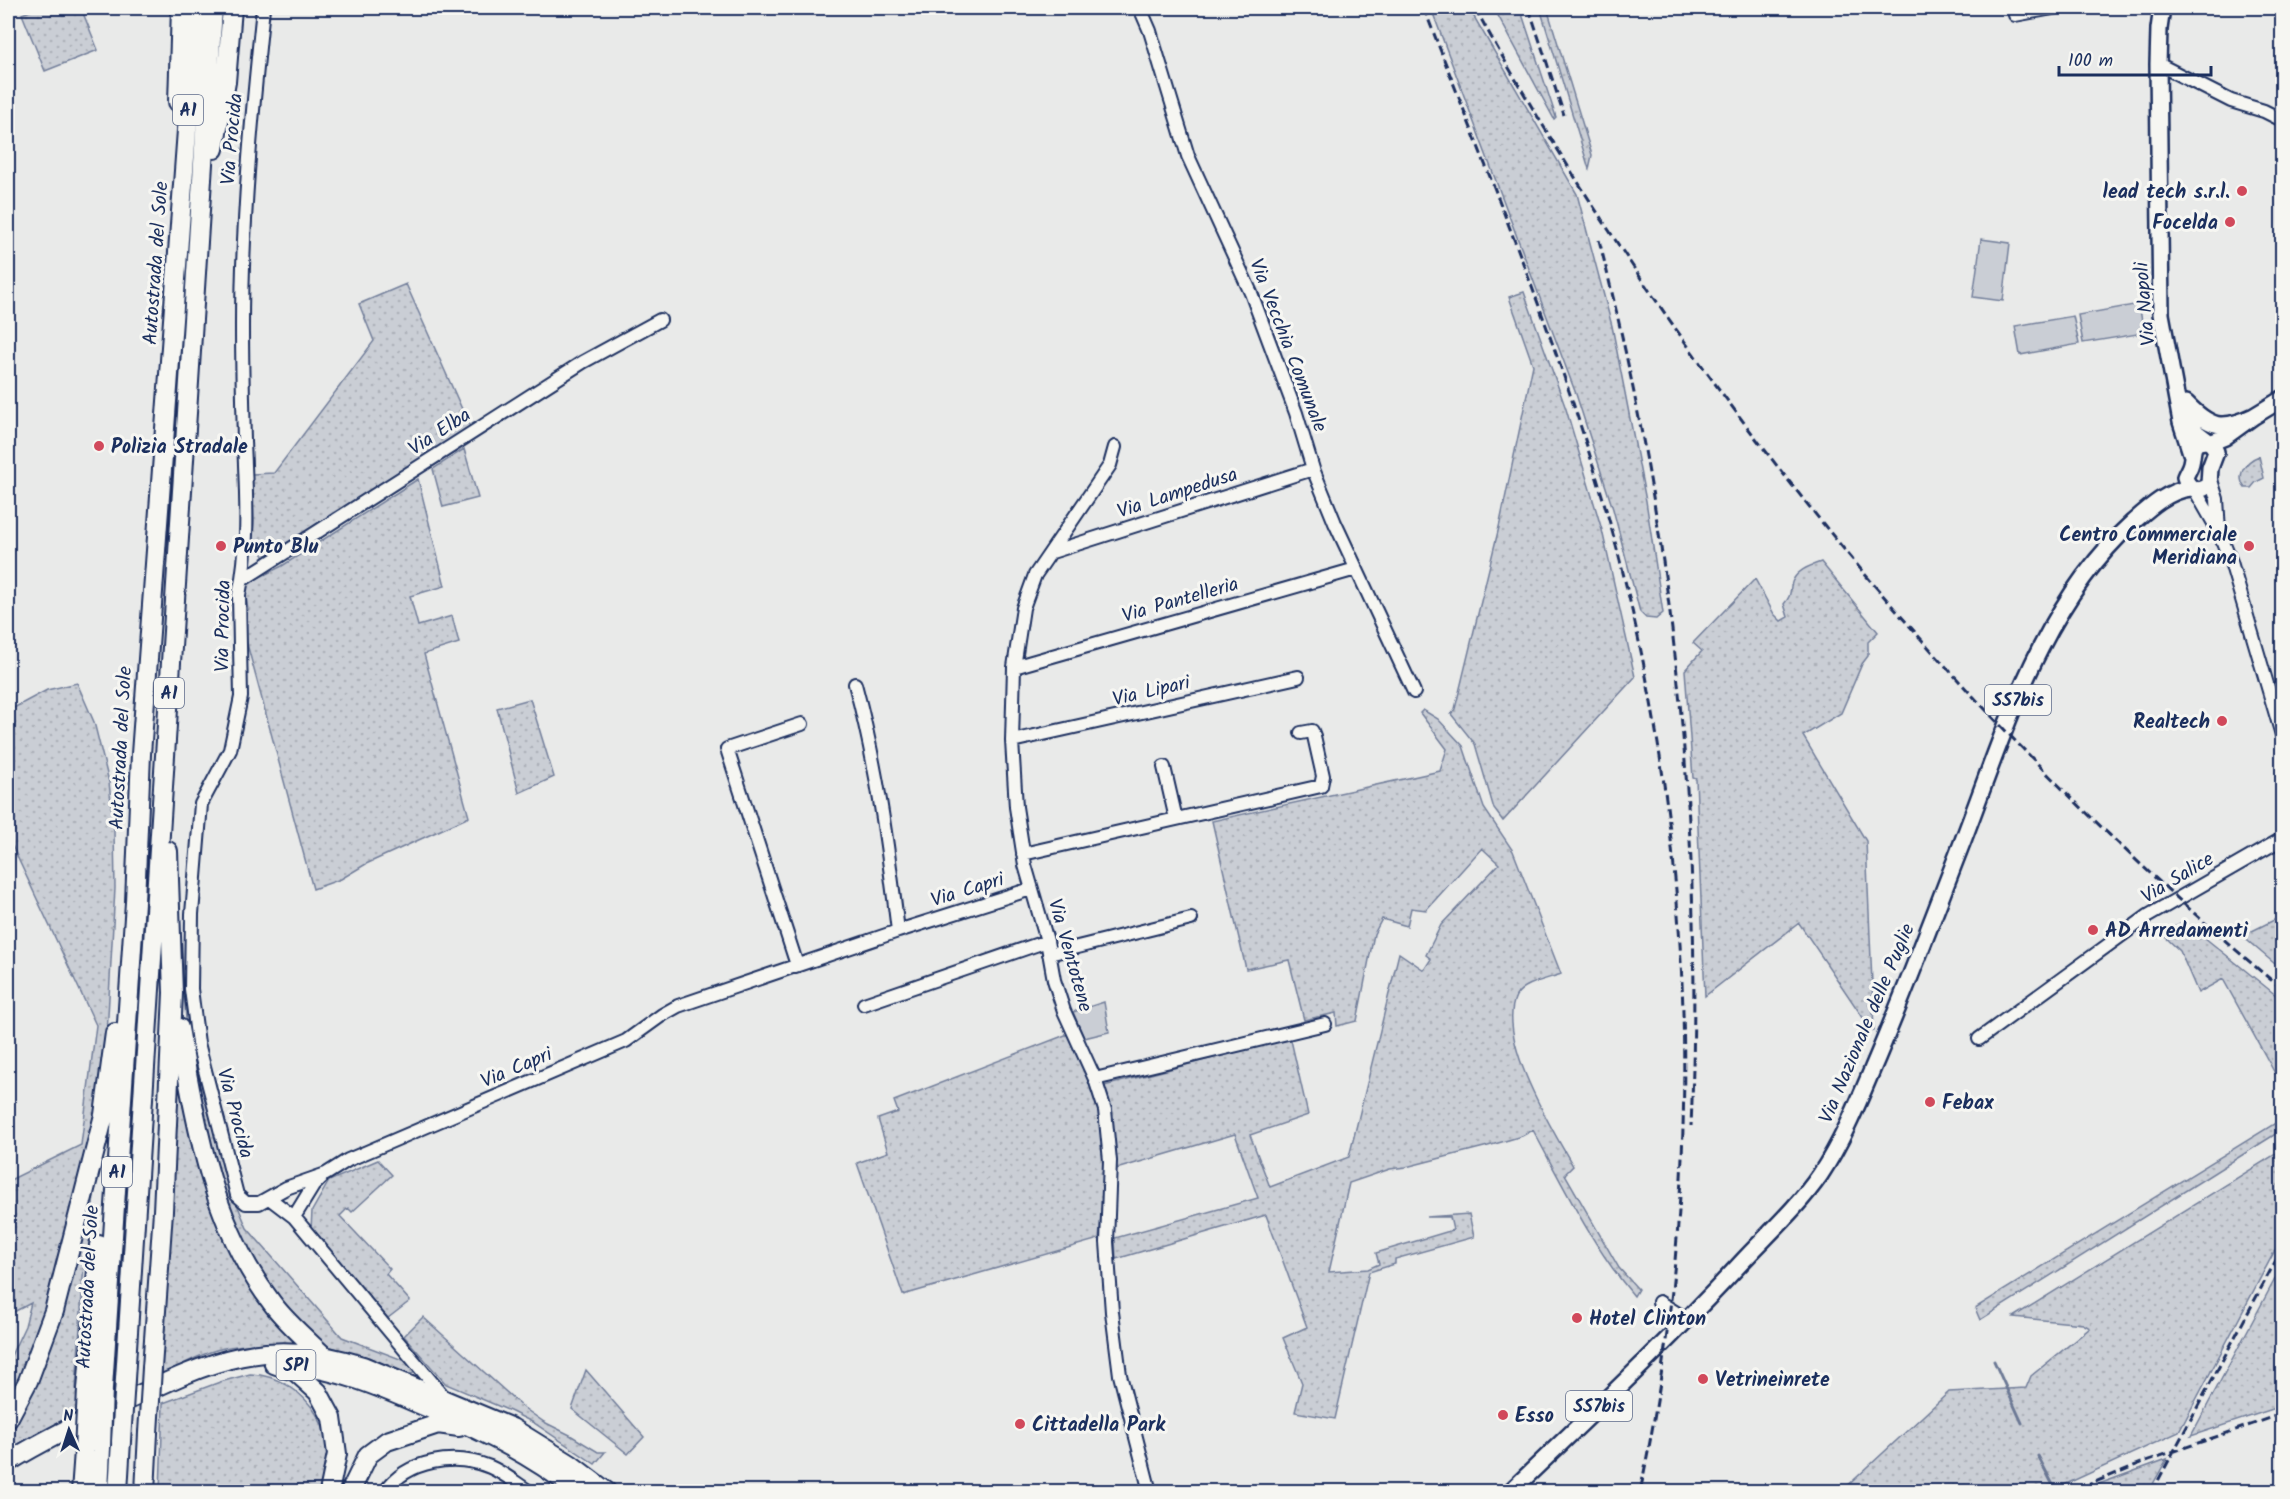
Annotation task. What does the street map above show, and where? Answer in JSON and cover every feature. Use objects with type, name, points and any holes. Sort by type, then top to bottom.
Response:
[{"type":"highway","points":[[181,8],[178,78],[181,212]]},
{"type":"highway","name":"Autostrada del Sole","points":[[93,1449],[107,1142],[125,1053],[141,754],[196,8]]},
{"type":"highway","name":"A1","points":[[118,1491],[213,8]]},
{"type":"highway","points":[[200,212],[215,148],[226,82],[232,8]]},
{"type":"highway","points":[[145,1491],[163,1211],[173,993],[164,759]]},
{"type":"highway","points":[[8,1419],[28,1381],[54,1311],[104,1115],[118,1009],[131,955]]},
{"type":"highway","points":[[173,993],[192,1100],[223,1217],[244,1259],[273,1304],[324,1356]]},
{"type":"highway","name":"SP1","points":[[8,1462],[57,1433],[194,1369],[231,1357],[265,1353],[299,1353],[363,1365],[491,1418],[532,1439],[606,1491]]},
{"type":"highway","points":[[274,1364],[296,1372],[318,1392],[332,1418],[338,1454],[329,1491]]},
{"type":"highway","name":"SP1","points":[[8,1475],[66,1441],[182,1387],[231,1369],[274,1364],[315,1367],[380,1387],[506,1443],[577,1490]]},
{"type":"highway","points":[[350,1491],[368,1455],[387,1441],[416,1429],[438,1424],[480,1430]]},
{"type":"highway","points":[[81,1491],[93,1449]]},
{"type":"highway","points":[[93,1449],[99,1491]]},
{"type":"main road","name":"Via Napoli","points":[[2162,8],[2158,64],[2161,314],[2181,422],[2191,453]]},
{"type":"main road","name":"Via Napoli","points":[[2174,382],[2190,423],[2208,442]]},
{"type":"main road","points":[[2180,397],[2201,418],[2214,424],[2224,426],[2236,424],[2254,416]]},
{"type":"main road","points":[[2193,489],[2186,482],[2191,464],[2191,453],[2198,442],[2208,442],[2225,437],[2278,402]]},
{"type":"main road","points":[[2214,460],[2258,424],[2278,402]]},
{"type":"main road","points":[[2208,442],[2215,448],[2214,460],[2210,468],[2211,477]]},
{"type":"main road","name":"Via Nazionale delle Puglie","points":[[1510,1491],[1688,1320],[1818,1178],[1851,1118],[1898,1008],[2015,705],[2042,644],[2063,607],[2108,546],[2157,502],[2168,488],[2189,469]]},
{"type":"main road","name":"Via Nazionale delle Puglie","points":[[2157,502],[2174,493],[2206,487],[2211,477]]},
{"type":"street","name":"Via Procida","points":[[263,8],[247,169],[242,290],[242,392],[247,518],[242,580],[238,595],[241,697],[230,750],[201,804],[192,914],[190,989],[198,1043],[237,1195],[246,1203],[259,1203],[269,1198]]},
{"type":"street","name":"Via Vecchia Comunale","points":[[1140,8],[1150,32],[1188,156],[1251,293],[1296,412],[1313,469],[1356,569],[1414,692]]},
{"type":"street","points":[[2015,15],[2053,8]]},
{"type":"street","points":[[2158,64],[2231,101],[2264,111],[2283,120]]},
{"type":"street","name":"Via Elba","points":[[242,580],[583,362],[660,320]]},
{"type":"street","name":"Via Ventotene","points":[[1115,447],[1110,465],[1035,575],[1023,608],[1014,667],[1012,741],[1016,807],[1031,889],[1047,941],[1064,1011],[1095,1079],[1105,1110],[1110,1161],[1107,1242],[1111,1347],[1150,1491]]},
{"type":"street","name":"Via Lampedusa","points":[[1052,552],[1313,469]]},
{"type":"street","points":[[2211,477],[2217,499],[2219,532]]},
{"type":"street","points":[[2193,489],[2219,532],[2231,562],[2283,735]]},
{"type":"street","name":"Via Pantelleria","points":[[1014,667],[1356,569]]},
{"type":"street","name":"Via Lipari","points":[[1012,741],[1298,677]]},
{"type":"street","points":[[855,684],[868,732],[884,816],[898,931]]},
{"type":"street","points":[[797,965],[727,749],[802,724]]},
{"type":"street","points":[[1023,854],[1321,786],[1323,776],[1314,736],[1312,731],[1301,733]]},
{"type":"street","points":[[1164,767],[1176,819]]},
{"type":"street","name":"Via Salice","points":[[1979,1039],[2148,916],[2283,839]]},
{"type":"street","name":"Via Capri","points":[[269,1198],[286,1188],[326,1174],[348,1160],[626,1041],[639,1034],[662,1014],[678,1006],[898,931],[1031,889]]},
{"type":"street","points":[[1049,954],[1191,919]]},
{"type":"street","points":[[864,1004],[1047,941]]},
{"type":"street","points":[[1095,1079],[1325,1024]]},
{"type":"street","points":[[294,1217],[313,1186],[326,1174]]},
{"type":"street","points":[[269,1198],[294,1217],[446,1398]]},
{"type":"street","points":[[1659,1302],[1688,1320]]},
{"type":"street","points":[[385,1491],[404,1473],[419,1466],[453,1459],[491,1468],[530,1491]]},
{"type":"shaded area","points":[[38,8],[81,8],[98,50],[45,71],[22,14]]},
{"type":"shaded area","points":[[1431,8],[1469,8],[1577,194],[1612,326],[1646,501],[1663,613],[1656,619],[1646,618],[1640,612],[1613,509],[1576,394]]},
{"type":"shaded area","points":[[1494,8],[1520,8],[1556,117],[1554,119]]},
{"type":"shaded area","points":[[1540,8],[1547,8],[1592,155],[1589,169]]},
{"type":"shaded area","points":[[1981,239],[2010,243],[2003,301],[1973,297]]},
{"type":"shaded area","points":[[406,284],[470,427],[265,558],[256,541],[252,542],[254,522],[252,474],[274,473],[374,341],[359,304]]},
{"type":"shaded area","points":[[1524,292],[1566,409],[1602,530],[1635,677],[1503,821],[1494,809],[1475,744],[1451,714],[1455,709],[1500,523],[1533,365],[1509,297]]},
{"type":"shaded area","points":[[2139,304],[2144,333],[2083,343],[2078,315]]},
{"type":"shaded area","points":[[2073,316],[2079,344],[2020,355],[2015,326]]},
{"type":"shaded area","points":[[464,449],[478,498],[443,507],[433,469]]},
{"type":"shaded area","points":[[2259,456],[2264,478],[2251,488],[2245,488],[2241,478],[2243,469]]},
{"type":"shaded area","points":[[418,479],[445,586],[410,596],[418,626],[452,616],[459,643],[424,654],[469,817],[366,864],[341,879],[313,889],[246,640],[242,612],[248,610],[245,591],[248,583],[282,566]]},
{"type":"shaded area","points":[[1821,562],[1878,632],[1868,642],[1868,656],[1862,664],[1841,713],[1803,736],[1866,841],[1874,1031],[1799,923],[1705,996],[1696,779],[1693,778],[1685,670],[1702,651],[1693,643],[1755,579],[1774,614],[1781,621],[1788,617],[1784,604],[1795,576],[1807,567]]},
{"type":"shaded area","points":[[77,683],[94,722],[109,782],[114,831],[115,888],[107,1034],[92,1140],[53,1291],[8,1409],[8,1362],[25,1326],[31,1303],[8,1315],[8,1181],[81,1145],[96,1025],[8,837],[8,711],[47,690]]},
{"type":"shaded area","points":[[530,699],[554,777],[519,793],[497,708]]},
{"type":"shaded area","points":[[1423,710],[1438,719],[1463,746],[1484,808],[1513,851],[1561,974],[1530,985],[1519,992],[1512,1014],[1514,1035],[1529,1083],[1573,1166],[1565,1174],[1619,1268],[1638,1289],[1634,1296],[1605,1257],[1579,1216],[1533,1130],[1522,1136],[1488,1146],[1390,1169],[1349,1183],[1329,1272],[1368,1269],[1379,1264],[1376,1253],[1453,1230],[1450,1217],[1426,1217],[1469,1214],[1474,1237],[1395,1259],[1395,1264],[1369,1272],[1335,1419],[1295,1412],[1302,1383],[1283,1338],[1307,1327],[1266,1215],[1116,1259],[1115,1238],[1258,1198],[1235,1134],[1116,1169],[1112,1121],[1104,1086],[1213,1058],[1218,1054],[1263,1042],[1291,1040],[1308,1115],[1250,1135],[1270,1187],[1349,1157],[1399,953],[1424,970],[1431,959],[1426,955],[1441,925],[1499,864],[1482,848],[1426,910],[1411,908],[1407,926],[1382,919],[1374,934],[1357,1021],[1337,1026],[1336,1013],[1304,1020],[1289,960],[1246,969],[1212,821],[1440,771],[1447,749],[1420,713]]},
{"type":"shaded area","points":[[2280,917],[2282,921],[2282,970],[2242,936]]},
{"type":"shaded area","points":[[2184,921],[2282,1000],[2282,1086],[2223,979],[2198,993],[2180,951],[2162,934]]},
{"type":"shaded area","points":[[183,978],[185,978],[187,1009],[193,1043],[234,1197],[247,1228],[342,1337],[411,1363],[415,1369],[414,1373],[407,1375],[377,1361],[325,1345],[276,1298],[260,1275],[226,1209],[189,1060]]},
{"type":"shaded area","points":[[1104,1002],[1109,1032],[1084,1038],[1073,1012]]},
{"type":"shaded area","points":[[1068,1034],[1092,1089],[1101,1124],[1103,1174],[1099,1239],[903,1295],[857,1163],[888,1152],[878,1119],[898,1112],[894,1101]]},
{"type":"shaded area","points":[[184,1075],[219,1217],[302,1343],[253,1344],[215,1350],[160,1376],[175,1076]]},
{"type":"shaded area","points":[[2282,1119],[2282,1130],[1980,1320],[1975,1308]]},
{"type":"shaded area","points":[[2282,1150],[2282,1237],[2179,1432],[2051,1491],[1842,1491],[1949,1392],[2026,1388],[2031,1376],[2090,1328],[2083,1324],[2013,1317]]},
{"type":"shaded area","points":[[378,1160],[392,1175],[352,1212],[348,1208],[340,1216],[390,1269],[386,1274],[410,1301],[388,1318],[311,1229],[312,1211],[329,1181]]},
{"type":"shaded area","points":[[89,1193],[94,1194],[88,1263],[84,1263],[76,1389],[79,1391],[78,1411],[8,1452],[8,1430]]},
{"type":"shaded area","points":[[2282,1266],[2282,1406],[2191,1436]]},
{"type":"shaded area","points":[[423,1317],[524,1408],[544,1422],[598,1452],[605,1452],[595,1464],[534,1423],[446,1384],[404,1336]]},
{"type":"shaded area","points":[[586,1370],[644,1437],[628,1454],[572,1409]]},
{"type":"shaded area","points":[[250,1374],[271,1378],[289,1386],[317,1414],[325,1433],[328,1452],[326,1472],[318,1491],[160,1492],[163,1403],[220,1382]]},
{"type":"shaded area","points":[[2167,1459],[2149,1491],[2080,1491]]},
{"type":"waterway","points":[[1994,1361],[2022,1423]]},
{"type":"waterway","points":[[2038,1456],[2055,1489]]},
{"type":"railway","points":[[1424,8],[1524,265],[1592,461],[1640,645],[1661,765],[1676,886],[1683,1008],[1683,1130],[1676,1251],[1662,1372],[1640,1492]]},
{"type":"railway","points":[[1475,8],[1555,146],[1642,280],[1735,410],[1833,536],[1937,657],[2047,773],[2162,884],[2282,989]]},
{"type":"railway","points":[[1529,8],[1564,115]]},
{"type":"railway","points":[[1599,240],[1625,349],[1646,458],[1664,569],[1678,680],[1693,902],[1694,1014],[1691,1126]]},
{"type":"railway","points":[[2152,1492],[2282,1249]]},
{"type":"railway","points":[[2071,1492],[2146,1461],[2282,1414]]},
{"type":"place","name":"lead tech s.r.l.","points":[[2242,191]]},
{"type":"place","name":"Focelda","points":[[2230,222]]},
{"type":"place","name":"Polizia Stradale","points":[[99,446]]},
{"type":"place","name":"Punto Blu","points":[[221,546]]},
{"type":"place","name":"Centro Commerciale Meridiana","points":[[2249,546]]},
{"type":"place","name":"Realtech","points":[[2222,721]]},
{"type":"place","name":"AD Arredamenti","points":[[2093,930]]},
{"type":"place","name":"Febax","points":[[1930,1102]]},
{"type":"place","name":"Hotel Clinton","points":[[1577,1318]]},
{"type":"place","name":"Vetrineinrete","points":[[1703,1379]]},
{"type":"place","name":"Esso","points":[[1503,1415]]},
{"type":"place","name":"Cittadella Park","points":[[1020,1424]]}]
